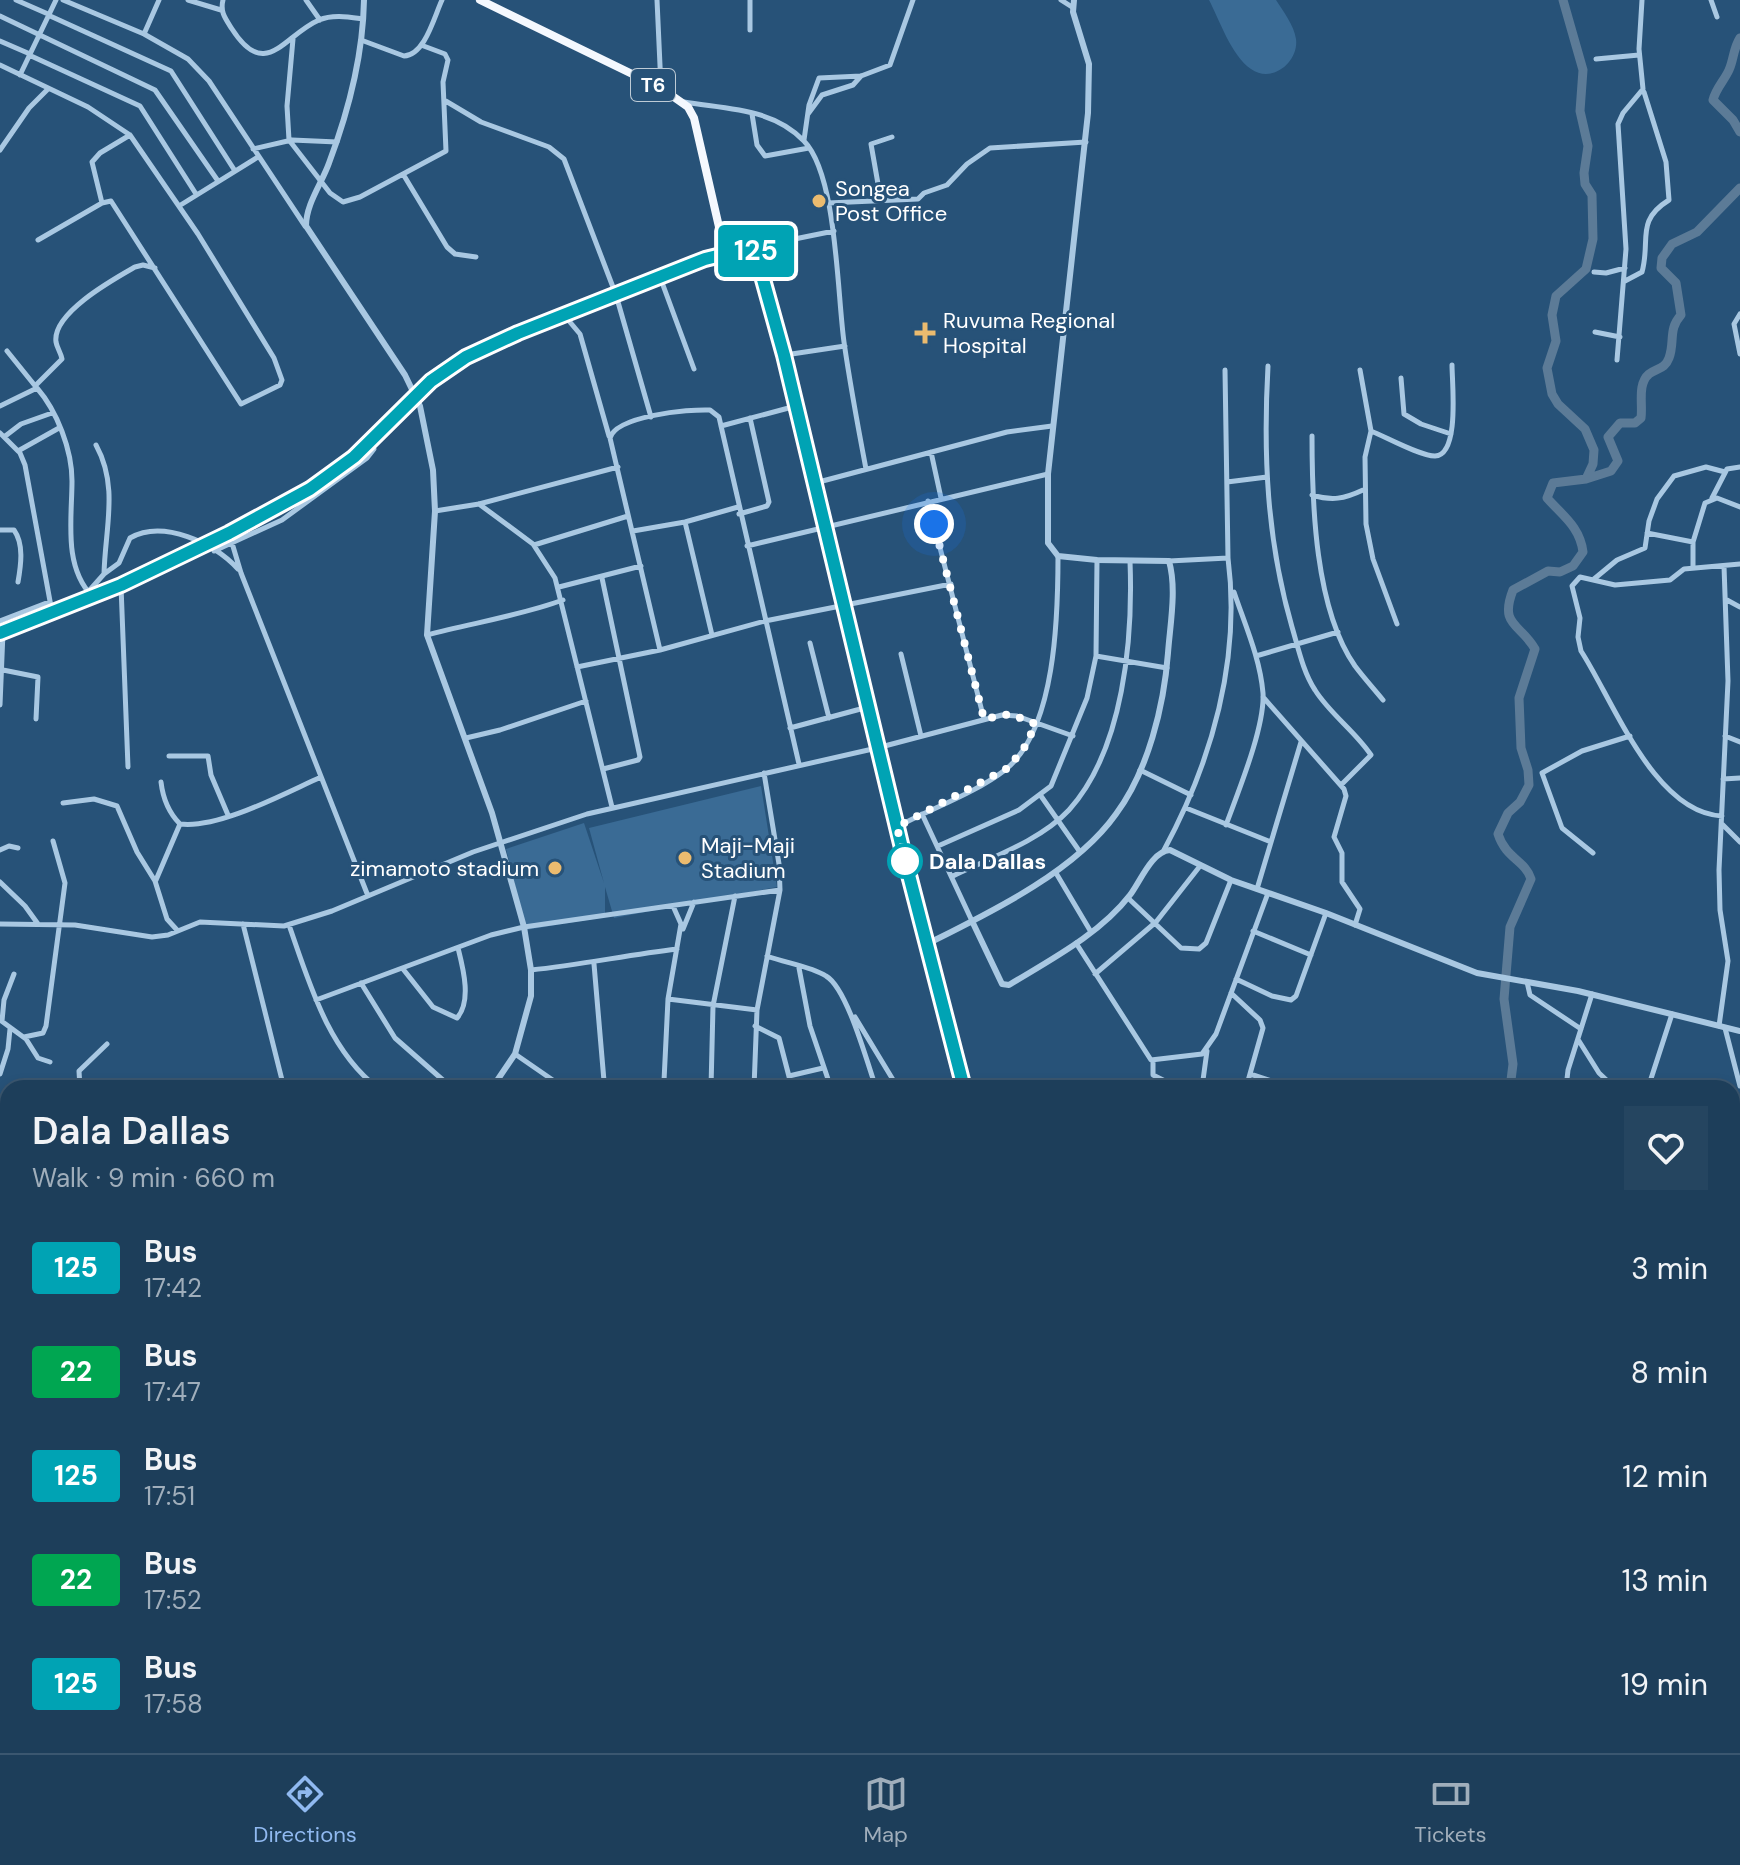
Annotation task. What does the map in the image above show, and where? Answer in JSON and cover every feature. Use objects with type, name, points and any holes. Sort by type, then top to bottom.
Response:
[{"type":"highway","name":"T6","points":[[480,0],[661,88],[688,107],[694,118],[725,253]]},
{"type":"highway","points":[[1,633],[52,614],[90,594],[121,585],[229,533],[310,489],[340,469],[431,381],[466,357],[660,277],[725,253],[755,247],[962,1080]]},
{"type":"street","points":[[16,0],[171,71],[235,171]]},
{"type":"street","points":[[20,75],[56,0]]},
{"type":"street","points":[[63,0],[178,51],[200,70],[368,318],[416,396],[430,446],[435,511],[427,635],[466,738],[500,843],[524,927],[531,970],[531,996],[515,1054],[497,1080]]},
{"type":"street","points":[[144,34],[159,0]]},
{"type":"street","points":[[188,0],[221,10],[236,35],[256,53],[275,52],[320,20],[346,16],[363,19]]},
{"type":"street","points":[[221,10],[223,0]]},
{"type":"street","points":[[306,0],[320,20]]},
{"type":"street","points":[[306,226],[353,93],[364,0]]},
{"type":"street","points":[[361,40],[408,56],[421,45],[442,0]]},
{"type":"street","points":[[657,0],[661,88]]},
{"type":"street","points":[[750,0],[750,30]]},
{"type":"street","points":[[804,141],[819,78],[861,76],[890,65],[913,0]]},
{"type":"street","points":[[897,827],[1008,768],[1024,748],[1036,724],[1057,636],[1058,556],[1048,543],[1048,474],[1086,142],[1089,64],[1073,4],[1061,0]]},
{"type":"street","points":[[1625,281],[1642,272],[1648,221],[1657,207],[1669,200],[1666,162],[1643,89],[1639,55],[1642,0]]},
{"type":"street","points":[[1711,0],[1717,17]]},
{"type":"street","points":[[0,16],[155,90],[218,181]]},
{"type":"street","points":[[293,39],[287,106],[289,140],[330,193],[343,202],[446,151],[443,82],[447,57],[421,45]]},
{"type":"street","points":[[0,41],[140,106],[196,194]]},
{"type":"street","points":[[1596,59],[1639,55]]},
{"type":"street","points":[[0,65],[105,116],[130,135],[179,206],[274,358],[282,380],[280,385],[241,404],[114,204],[107,201],[102,203],[38,240]]},
{"type":"street","points":[[808,115],[822,95],[853,85],[861,76]]},
{"type":"street","points":[[0,150],[29,108],[48,89]]},
{"type":"street","points":[[1617,360],[1625,281],[1618,124],[1643,89]]},
{"type":"street","points":[[444,100],[481,122],[549,147],[564,159],[616,295],[651,417]]},
{"type":"street","points":[[679,101],[752,113],[781,123],[804,141],[818,161],[834,231],[836,280],[866,469]]},
{"type":"street","points":[[752,113],[759,152],[765,156],[809,148]]},
{"type":"street","points":[[102,203],[92,162],[100,153],[130,135]]},
{"type":"street","points":[[881,201],[871,144],[892,137]]},
{"type":"street","points":[[253,149],[289,140],[337,142]]},
{"type":"street","points":[[828,203],[918,199],[924,193],[947,185],[967,164],[990,148],[1086,142]]},
{"type":"street","points":[[179,206],[258,157]]},
{"type":"street","points":[[403,174],[447,247],[455,254],[476,257]]},
{"type":"street","points":[[755,247],[834,231]]},
{"type":"street","points":[[0,406],[36,387],[62,359],[56,343],[57,332],[68,314],[135,267],[156,268]]},
{"type":"street","points":[[1594,272],[1606,273],[1625,268]]},
{"type":"street","points":[[660,277],[694,369]]},
{"type":"street","points":[[1740,314],[1734,324],[1740,354]]},
{"type":"street","points":[[564,315],[580,334],[610,438],[660,650]]},
{"type":"street","points":[[1595,332],[1620,337]]},
{"type":"street","points":[[784,355],[845,346]]},
{"type":"street","points":[[7,351],[36,387],[59,428],[71,464],[70,514],[74,561],[90,594],[104,574],[119,563],[130,538],[142,532],[165,530],[205,545],[231,562],[241,573]]},
{"type":"street","points":[[1371,431],[1435,456],[1448,448],[1452,365]]},
{"type":"street","points":[[1268,366],[1267,477],[1274,555],[1297,644],[1315,691],[1371,755],[1341,785]]},
{"type":"street","points":[[1225,370],[1228,558],[1232,587],[1256,656],[1263,697],[1253,742],[1226,825]]},
{"type":"street","points":[[1360,370],[1371,431],[1365,457],[1363,490],[1368,539],[1397,624]]},
{"type":"street","points":[[1401,378],[1404,414],[1421,424],[1451,434]]},
{"type":"street","points":[[721,426],[796,406]]},
{"type":"street","points":[[610,438],[620,425],[651,417],[710,410],[719,417],[738,511],[799,764]]},
{"type":"street","points":[[52,413],[21,424],[2,436],[18,451],[31,486],[52,614]]},
{"type":"street","points":[[633,531],[767,506],[769,502],[750,418]]},
{"type":"street","points":[[815,483],[1007,432],[1052,426]]},
{"type":"street","points":[[18,451],[59,428]]},
{"type":"street","points":[[1312,436],[1312,495],[1318,555],[1338,632],[1355,665],[1383,700]]},
{"type":"street","points":[[214,551],[282,520],[345,476],[374,449],[370,441]]},
{"type":"street","points":[[96,445],[109,471],[104,574]]},
{"type":"street","points":[[931,452],[941,498]]},
{"type":"street","points":[[435,511],[479,504],[618,467]]},
{"type":"street","points":[[1594,580],[1617,560],[1645,548],[1657,499],[1674,476],[1706,467],[1725,472]]},
{"type":"street","points":[[1693,568],[1693,542],[1705,503],[1712,498],[1725,472],[1731,467],[1740,467]]},
{"type":"street","points":[[747,546],[1048,474]]},
{"type":"street","points":[[1227,482],[1267,477]]},
{"type":"street","points":[[1312,495],[1329,500],[1346,498],[1363,490]]},
{"type":"street","points":[[1712,498],[1740,507]]},
{"type":"street","points":[[928,501],[984,719]]},
{"type":"street","points":[[479,504],[534,545],[559,587],[612,807]]},
{"type":"street","points":[[534,545],[628,516]]},
{"type":"street","points":[[685,522],[712,635]]},
{"type":"street","points":[[0,530],[14,530],[18,534],[21,559],[18,582]]},
{"type":"street","points":[[229,533],[241,573],[368,896]]},
{"type":"street","points":[[1647,533],[1693,542]]},
{"type":"street","points":[[1058,556],[1130,561],[1228,558]]},
{"type":"street","points":[[938,846],[1019,810],[1051,786],[1087,698],[1096,656],[1097,560]]},
{"type":"street","points":[[953,876],[1056,821],[1069,810],[1092,775],[1119,705],[1131,635],[1130,561]]},
{"type":"street","points":[[927,944],[1056,873],[1118,812],[1140,770],[1158,713],[1167,668],[1171,592],[1169,561]]},
{"type":"street","points":[[1740,564],[1684,569],[1670,580],[1615,585],[1580,577],[1572,586],[1580,618],[1578,644],[1630,736],[1658,778],[1673,793],[1699,812],[1722,820],[1740,842]]},
{"type":"street","points":[[559,587],[641,566]]},
{"type":"street","points":[[1724,566],[1725,736],[1720,910],[1728,961],[1722,1027],[1739,1080]]},
{"type":"street","points":[[602,578],[640,757],[603,769]]},
{"type":"street","points":[[577,667],[660,650],[765,621],[951,584]]},
{"type":"street","points":[[121,585],[128,767]]},
{"type":"street","points":[[922,814],[1005,986],[1076,943],[1128,898],[1164,850],[1186,808],[1218,716],[1227,666],[1232,587]]},
{"type":"street","points":[[1726,599],[1740,607]]},
{"type":"street","points":[[427,635],[494,617],[524,613],[563,600]]},
{"type":"street","points":[[0,621],[49,602]]},
{"type":"street","points":[[1256,656],[1338,632]]},
{"type":"street","points":[[0,705],[3,670],[1,633]]},
{"type":"street","points":[[810,643],[829,718]]},
{"type":"street","points":[[901,654],[921,736]]},
{"type":"street","points":[[1096,656],[1167,668]]},
{"type":"street","points":[[3,670],[38,677],[36,719]]},
{"type":"street","points":[[1263,697],[1341,785],[1346,796],[1334,837],[1342,853],[1342,882],[1360,909],[1355,925]]},
{"type":"street","points":[[466,738],[586,701]]},
{"type":"street","points":[[790,728],[868,707]]},
{"type":"street","points":[[0,924],[60,925],[152,937],[200,922],[265,927],[289,925],[500,843],[612,807],[877,748],[1010,714],[1073,736]]},
{"type":"street","points":[[1593,853],[1562,828],[1542,773],[1582,751],[1630,736]]},
{"type":"street","points":[[1725,736],[1740,742]]},
{"type":"street","points":[[1257,889],[1301,742]]},
{"type":"street","points":[[169,756],[208,756],[211,775],[228,815]]},
{"type":"street","points":[[1140,770],[1191,795]]},
{"type":"street","points":[[754,1080],[757,1010],[780,890],[764,772]]},
{"type":"street","points":[[161,782],[165,803],[180,824],[192,825],[259,806],[321,777]]},
{"type":"street","points":[[1723,779],[1740,778]]},
{"type":"street","points":[[1041,796],[1080,852]]},
{"type":"street","points":[[63,803],[94,799],[117,806],[137,852],[155,881],[167,919],[177,930]]},
{"type":"street","points":[[1186,808],[1271,842]]},
{"type":"street","points":[[155,881],[180,824]]},
{"type":"street","points":[[24,1037],[45,1031],[65,883],[53,841]]},
{"type":"street","points":[[0,850],[9,846],[18,848]]},
{"type":"street","points":[[1164,850],[1170,850],[1231,880],[1326,913],[1465,969],[1592,994],[1740,1031]]},
{"type":"street","points":[[1095,974],[1156,922],[1200,866]]},
{"type":"street","points":[[1056,873],[1091,932]]},
{"type":"street","points":[[1128,898],[1181,948],[1199,949],[1206,943],[1231,880]]},
{"type":"street","points":[[0,882],[25,906],[38,925]]},
{"type":"street","points":[[316,1000],[524,927],[780,890]]},
{"type":"street","points":[[1203,1080],[1207,1051],[1268,893]]},
{"type":"street","points":[[711,1080],[713,1006],[735,896]]},
{"type":"street","points":[[664,1080],[668,999],[681,933],[694,902]]},
{"type":"street","points":[[673,906],[680,918],[681,933]]},
{"type":"street","points":[[1236,979],[1272,996],[1291,1000],[1296,996],[1326,913]]},
{"type":"street","points":[[243,924],[282,1080]]},
{"type":"street","points":[[289,925],[316,1000],[345,1052],[371,1080]]},
{"type":"street","points":[[1253,931],[1311,955]]},
{"type":"street","points":[[1076,943],[1153,1062],[1153,1075],[1163,1080]]},
{"type":"street","points":[[403,969],[433,1007],[457,1018],[462,1010],[465,992],[458,948]]},
{"type":"street","points":[[531,970],[594,964],[621,956],[677,949]]},
{"type":"street","points":[[767,956],[830,978],[893,1080]]},
{"type":"street","points":[[594,964],[604,1080]]},
{"type":"street","points":[[799,968],[810,1026],[828,1080]]},
{"type":"street","points":[[14,974],[4,1000],[1,1020],[24,1037],[38,1058],[50,1062]]},
{"type":"street","points":[[1527,982],[1530,995],[1581,1029]]},
{"type":"street","points":[[361,983],[395,1038],[443,1080]]},
{"type":"street","points":[[1231,993],[1260,1020],[1263,1028],[1248,1080]]},
{"type":"street","points":[[1567,1080],[1592,994]]},
{"type":"street","points":[[668,999],[757,1010]]},
{"type":"street","points":[[851,1010],[873,1080]]},
{"type":"street","points":[[1651,1080],[1672,1014]]},
{"type":"street","points":[[755,1025],[779,1038],[790,1080]]},
{"type":"street","points":[[0,1074],[8,1049],[10,1028]]},
{"type":"street","points":[[1578,1040],[1606,1080]]},
{"type":"street","points":[[80,1080],[79,1071],[107,1044]]},
{"type":"street","points":[[1153,1062],[1207,1051]]},
{"type":"street","points":[[515,1054],[548,1080]]},
{"type":"street","points":[[789,1076],[823,1068]]},
{"type":"street","points":[[1250,1074],[1269,1080]]},
{"type":"shaded area","points":[[1209,0],[1276,0],[1295,34],[1296,48],[1289,63],[1267,74],[1251,69],[1232,47]]},
{"type":"shaded area","name":"Maji-Maji Stadium","points":[[761,786],[777,887],[614,918],[605,887],[605,917],[526,930],[506,849],[584,823],[604,883],[589,828]]},
{"type":"waterway","points":[[1563,0],[1583,70],[1580,111],[1588,146],[1584,173],[1585,184],[1592,195],[1593,239],[1586,269],[1556,296],[1552,315],[1556,341],[1547,368],[1552,394],[1558,404],[1585,429],[1594,450],[1593,464],[1586,479]]},
{"type":"waterway","points":[[1740,38],[1729,70],[1713,100],[1740,132]]},
{"type":"waterway","points":[[1511,1080],[1513,1064],[1504,999],[1510,927],[1531,879],[1506,849],[1498,834],[1508,813],[1520,802],[1529,785],[1521,748],[1519,698],[1535,649],[1510,618],[1509,602],[1513,590],[1548,571],[1560,572],[1573,566],[1583,552],[1575,529],[1547,498],[1553,483],[1586,479],[1611,471],[1618,461],[1608,437],[1620,423],[1635,423],[1641,418],[1643,383],[1649,374],[1667,362],[1674,325],[1681,315],[1676,283],[1661,268],[1662,258],[1672,244],[1697,232],[1740,188]]},
{"type":"bus line","name":"125","points":[[0,633],[121,585],[292,500],[340,469],[431,381],[466,357],[518,333],[705,259],[755,247],[962,1080]]},
{"type":"place","name":"Songea Post Office","points":[[819,201]]},
{"type":"place","name":"Ruvuma Regional Hospital","points":[[925,333]]},
{"type":"place","name":"Maji-Maji Stadium","points":[[685,858]]},
{"type":"place","name":"Dala Dallas","points":[[905,861]]},
{"type":"place","name":"zimamoto stadium","points":[[555,868]]},
{"type":"route","points":[[905,861],[897,827],[1008,768],[1024,748],[1036,724],[1010,714],[984,719],[934,524]]}]
